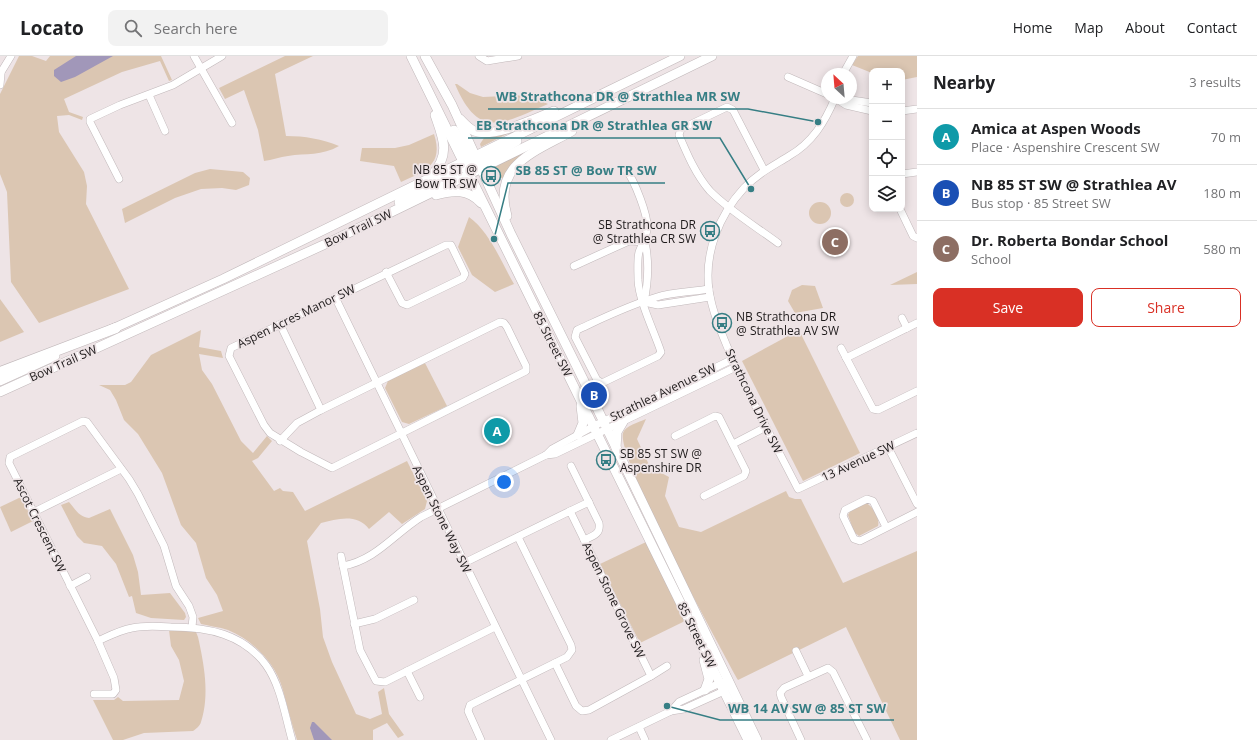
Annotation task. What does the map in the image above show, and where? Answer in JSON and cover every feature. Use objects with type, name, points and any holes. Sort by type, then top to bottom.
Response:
[{"type":"highway","points":[[0,372],[116,328]]},
{"type":"main road","name":"85 Street SW","points":[[411,56],[427,87],[511,234],[531,274],[600,428],[702,646],[724,686],[757,740]]},
{"type":"main road","name":"85 Street SW","points":[[425,56],[452,105],[485,207],[580,397],[600,428],[616,449],[748,740]]},
{"type":"main road","points":[[304,252],[619,86],[680,56]]},
{"type":"main road","name":"Bow Trail SW","points":[[0,381],[223,278],[429,178],[471,165],[590,116],[712,56]]},
{"type":"main road","points":[[420,74],[444,147],[444,155],[440,165],[429,178]]},
{"type":"main road","points":[[452,105],[460,118],[473,130],[481,133],[490,132],[523,123],[619,86]]},
{"type":"main road","points":[[511,234],[504,201],[504,186],[509,173],[520,161],[572,131],[590,116]]},
{"type":"main road","points":[[471,165],[531,274]]},
{"type":"main road","name":"Bow Trail SW","points":[[0,392],[230,288],[304,252],[332,241],[471,165]]},
{"type":"main road","points":[[332,241],[447,191],[459,191],[468,194],[485,207]]},
{"type":"main road","points":[[578,435],[583,424],[580,397]]},
{"type":"main road","points":[[616,449],[618,443],[617,432],[623,422]]},
{"type":"main road","points":[[702,646],[709,680],[705,690]]},
{"type":"street","points":[[0,85],[0,74],[11,56]]},
{"type":"street","points":[[194,56],[232,123]]},
{"type":"street","points":[[119,179],[90,122],[90,119],[120,105],[173,85],[222,56]]},
{"type":"street","points":[[479,56],[487,61],[518,56]]},
{"type":"street","points":[[846,68],[853,56]]},
{"type":"street","points":[[788,77],[821,91]]},
{"type":"street","points":[[149,95],[165,131]]},
{"type":"street","points":[[857,101],[869,103]]},
{"type":"street","name":"Strathcona Drive SW","points":[[798,490],[736,367],[720,327],[709,293],[710,250],[718,228],[729,207],[745,187],[764,170],[791,156],[805,144],[818,131],[833,104]]},
{"type":"street","points":[[845,104],[869,110]]},
{"type":"street","points":[[764,170],[733,110],[730,108],[727,107],[681,129],[679,135],[695,170],[710,190],[729,207],[778,243]]},
{"type":"street","points":[[905,111],[917,109]]},
{"type":"street","points":[[626,170],[644,210],[648,228],[645,242],[639,252],[639,293],[644,302],[661,352],[658,356],[602,383],[597,380],[575,336],[577,330],[630,305],[644,302],[657,296],[709,293]]},
{"type":"street","points":[[905,174],[917,172]]},
{"type":"street","points":[[901,212],[913,236],[917,238]]},
{"type":"street","points":[[574,266],[629,241],[645,242]]},
{"type":"street","name":"Aspen Acres Manor SW","points":[[386,272],[402,303],[407,305],[463,278],[465,274],[451,245],[448,244],[386,272],[233,347],[229,353],[264,425],[270,433],[280,441],[332,468],[401,433]]},
{"type":"street","name":"Aspen Stone Way SW","points":[[335,297],[551,740]]},
{"type":"street","points":[[902,318],[907,328]]},
{"type":"street","points":[[280,441],[297,423],[321,410],[500,322],[504,323],[507,326],[526,366],[525,372],[401,433]]},
{"type":"street","points":[[846,358],[917,323]]},
{"type":"street","points":[[280,324],[321,410]]},
{"type":"street","points":[[841,348],[873,409],[878,410],[917,391]]},
{"type":"street","name":"Strathlea Avenue SW","points":[[600,428],[733,359]]},
{"type":"street","name":"Strathlea Avenue SW","points":[[600,428],[623,422],[736,367]]},
{"type":"street","points":[[675,436],[715,416],[719,417],[733,444],[746,471],[744,476],[704,496]]},
{"type":"street","name":"Ascot Crescent SW","points":[[94,694],[113,694],[116,690],[114,678],[98,641],[9,463],[10,456],[83,421],[87,422],[138,494],[164,546],[176,586],[189,606],[193,617],[192,627]]},
{"type":"street","points":[[733,444],[766,427]]},
{"type":"street","points":[[343,566],[362,560],[378,551],[409,524],[437,508],[546,455],[552,449],[578,435],[600,428]]},
{"type":"street","points":[[546,455],[555,454],[600,428]]},
{"type":"street","name":"13 Avenue SW","points":[[798,490],[917,433]]},
{"type":"street","points":[[888,447],[917,504]]},
{"type":"street","points":[[571,466],[600,527],[597,534],[584,540]]},
{"type":"street","points":[[34,512],[121,469]]},
{"type":"street","points":[[886,528],[873,501],[867,499],[845,510],[843,516],[854,539],[860,541],[886,528],[917,512]]},
{"type":"street","points":[[464,563],[589,502]]},
{"type":"street","name":"Aspen Stone Grove SW","points":[[570,511],[651,676]]},
{"type":"street","points":[[481,740],[468,714],[468,706],[555,663],[570,654],[571,645],[518,537]]},
{"type":"street","points":[[341,556],[360,650],[376,681],[385,682],[495,627]]},
{"type":"street","points":[[70,586],[87,578]]},
{"type":"street","points":[[354,624],[378,618],[414,600]]},
{"type":"street","points":[[98,641],[117,632],[132,628],[157,626],[192,627],[226,634],[256,653],[267,667],[277,689],[292,740]]},
{"type":"street","points":[[796,651],[808,676]]},
{"type":"street","points":[[555,663],[576,706],[582,711],[589,710],[667,666]]},
{"type":"street","points":[[801,740],[780,694],[784,688],[825,668],[832,669],[867,740]]},
{"type":"street","points":[[407,671],[420,696]]},
{"type":"street","points":[[671,711],[679,702],[705,690],[724,686]]},
{"type":"street","points":[[611,740],[671,711],[684,709],[724,686]]},
{"type":"street","points":[[639,727],[645,740]]},
{"type":"shaded area","points":[[19,56],[32,56],[46,61],[50,56],[161,56],[172,80],[169,81],[160,61],[122,72],[64,99],[69,112],[83,117],[82,120],[69,115],[57,116],[59,132],[84,172],[87,186],[86,204],[129,289],[39,323],[11,282],[7,192],[0,174],[0,94]]},
{"type":"shaded area","points":[[76,56],[113,56],[75,77],[61,82],[54,76],[54,70]]},
{"type":"shaded area","points":[[285,56],[313,56],[275,74],[286,136],[313,138],[339,146],[320,153],[288,156],[264,161],[258,130],[244,90],[225,99],[219,88]]},
{"type":"shaded area","points":[[858,56],[917,56],[917,77],[905,79],[905,68],[869,68],[869,72],[852,65]]},
{"type":"shaded area","points":[[455,84],[470,93],[483,97],[528,95],[548,104],[505,121],[494,122],[483,120],[473,114],[464,102]]},
{"type":"shaded area","points":[[511,132],[481,147],[480,144],[486,135]]},
{"type":"shaded area","points":[[434,134],[436,153],[430,166],[418,174],[401,182],[394,166],[360,161],[362,148],[395,148],[409,145]]},
{"type":"shaded area","points":[[520,153],[521,155],[510,166],[504,178],[496,178],[491,167]]},
{"type":"shaded area","points":[[210,169],[243,172],[250,178],[249,185],[236,190],[222,188],[201,189],[175,198],[125,223],[122,209],[195,173]]},
{"type":"shaded area","points":[[847,193],[852,195],[854,200],[852,205],[847,207],[842,205],[840,200],[842,195]]},
{"type":"shaded area","points":[[820,202],[828,205],[831,213],[828,221],[820,224],[812,221],[809,213],[812,205]]},
{"type":"shaded area","points":[[469,217],[489,239],[514,284],[495,292],[472,275],[458,247]]},
{"type":"shaded area","points":[[917,272],[917,284],[890,285]]},
{"type":"shaded area","points":[[802,285],[815,286],[823,308],[795,313],[788,301],[792,290]]},
{"type":"shaded area","points":[[0,299],[24,332],[0,342]]},
{"type":"shaded area","points":[[201,330],[199,347],[221,351],[223,358],[199,354],[202,370],[212,384],[241,441],[253,453],[267,436],[272,441],[258,458],[252,461],[274,491],[280,488],[283,491],[293,492],[305,511],[407,461],[427,501],[425,509],[402,524],[389,512],[369,529],[364,524],[353,519],[346,518],[334,520],[321,523],[307,541],[320,609],[323,637],[332,662],[356,714],[370,719],[382,714],[378,692],[384,688],[389,714],[404,735],[398,738],[387,723],[373,730],[373,740],[297,740],[282,687],[268,660],[254,646],[237,634],[225,629],[201,624],[198,618],[223,611],[217,595],[206,578],[196,543],[181,525],[162,473],[138,434],[124,420],[116,400],[110,390],[99,385],[125,385],[131,382],[151,355]]},
{"type":"shaded area","points":[[799,330],[860,453],[803,481],[742,361]]},
{"type":"shaded area","points":[[425,363],[447,406],[409,424],[402,422],[385,388],[388,381]]},
{"type":"shaded area","points":[[646,419],[637,439],[650,467],[669,477],[665,496],[679,527],[701,532],[786,491],[789,497],[801,499],[843,583],[917,551],[917,740],[900,740],[846,627],[738,680],[671,553],[635,477],[625,449],[623,433],[626,428]]},
{"type":"shaded area","points":[[21,497],[33,521],[11,532],[0,507]]},
{"type":"shaded area","points":[[69,502],[80,514],[89,518],[110,509],[133,555],[138,572],[141,595],[170,593],[185,613],[186,617],[184,620],[151,618],[136,613],[132,596],[129,597],[116,564],[102,546],[84,543],[77,536],[61,505]]},
{"type":"shaded area","points":[[866,503],[875,513],[878,520],[878,526],[859,536],[854,532],[848,515],[850,511]]},
{"type":"shaded area","points":[[646,542],[685,621],[640,643],[600,564]]},
{"type":"shaded area","points":[[169,630],[196,632],[198,637],[206,690],[204,712],[198,727],[193,731],[144,733],[123,740],[113,740],[93,700],[114,700],[118,697],[123,701],[179,700],[184,681],[179,660],[171,646]]},
{"type":"shaded area","points":[[312,722],[314,722],[332,740],[314,740],[310,728]]},
{"type":"place","name":"WB Strathcona DR @ Strathlea MR SW","points":[[818,122]]},
{"type":"place","name":"NB 85 ST @ Bow TR SW","points":[[491,176]]},
{"type":"place","name":"EB Strathcona DR @ Strathlea GR SW","points":[[751,189]]},
{"type":"place","name":"SB Strathcona DR @ Strathlea CR SW","points":[[710,231]]},
{"type":"place","name":"SB 85 ST @ Bow TR SW","points":[[494,239]]},
{"type":"place","name":"Dr. Roberta Bondar School","points":[[835,242]]},
{"type":"place","name":"NB Strathcona DR @ Strathlea AV SW","points":[[722,323]]},
{"type":"place","name":"NB 85 ST SW @ Strathlea AV","points":[[594,395]]},
{"type":"place","name":"Amica at Aspen Woods","points":[[497,431]]},
{"type":"place","name":"SB 85 ST SW @ Aspenshire DR","points":[[606,460]]},
{"type":"place","name":"WB 14 AV SW @ 85 ST SW","points":[[667,706]]}]
